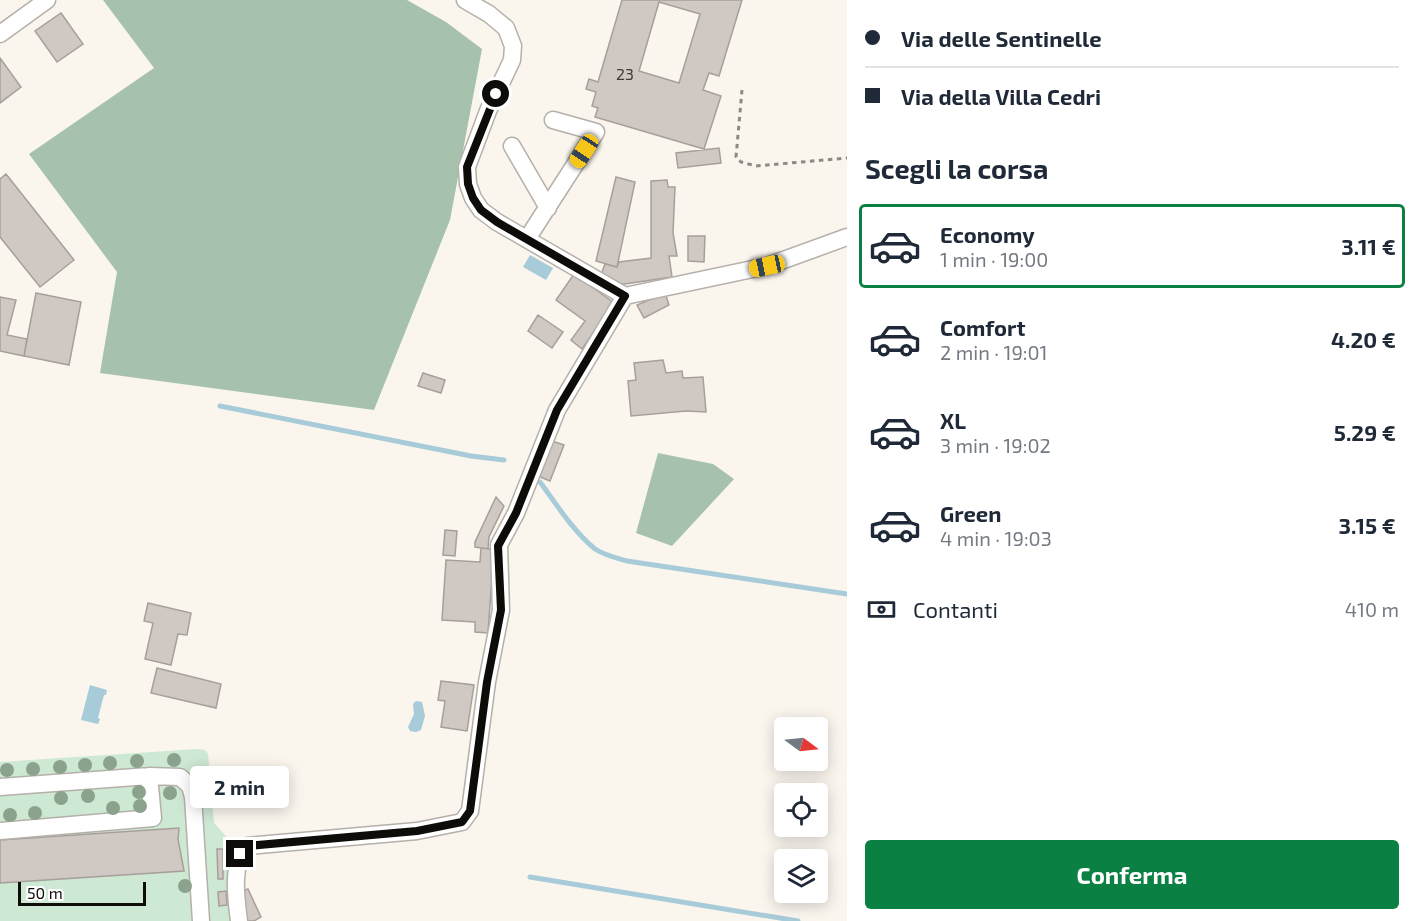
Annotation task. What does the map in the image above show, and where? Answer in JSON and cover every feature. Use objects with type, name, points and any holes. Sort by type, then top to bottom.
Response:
[{"type":"street","points":[[0,34],[47,0]]},
{"type":"street","points":[[465,0],[489,14],[506,28],[513,46],[512,60],[488,111],[467,167],[468,184],[481,210],[527,239],[625,296],[767,266],[847,237]]},
{"type":"street","points":[[527,239],[596,132],[553,120]]},
{"type":"street","points":[[512,146],[548,208]]},
{"type":"street","points":[[239,921],[237,873],[240,854],[247,846],[417,831],[462,822],[470,811],[487,682],[501,610],[498,546],[516,513],[557,410],[625,296]]},
{"type":"street","points":[[0,831],[153,819],[149,776]]},
{"type":"street","points":[[0,787],[149,776],[180,777],[190,786],[201,921]]},
{"type":"path","points":[[742,90],[736,157],[741,162],[756,166],[847,158]]},
{"type":"green space","points":[[103,0],[407,0],[446,22],[482,49],[450,220],[374,410],[100,373],[117,272],[29,154],[154,68]]},
{"type":"green space","points":[[658,453],[713,464],[734,479],[672,546],[636,533]]},
{"type":"green space","points":[[205,750],[208,754],[214,823],[234,845],[235,921],[0,921],[0,762]]},
{"type":"water","points":[[530,255],[553,268],[546,280],[523,267]]},
{"type":"water","points":[[90,685],[107,690],[98,724],[81,720]]},
{"type":"water","points":[[416,701],[422,702],[425,716],[421,730],[416,732],[410,731],[408,727],[414,714],[413,704]]},
{"type":"building","points":[[622,0],[742,0],[719,76],[709,73],[703,90],[721,96],[704,149],[595,117],[598,108],[592,106],[596,92],[586,89],[589,79],[598,82]],"holes":[[[659,2],[700,14],[679,83],[639,71]]]},
{"type":"building","points":[[61,13],[83,44],[57,62],[35,31]]},
{"type":"building","points":[[0,58],[21,87],[0,103]]},
{"type":"building","points":[[719,148],[721,163],[678,168],[676,153]]},
{"type":"building","points":[[6,174],[74,260],[40,287],[0,237],[0,179]]},
{"type":"building","points":[[616,177],[635,182],[617,267],[596,261]]},
{"type":"building","points":[[667,180],[668,187],[675,187],[673,233],[677,256],[669,256],[672,277],[618,285],[601,275],[605,264],[617,267],[619,262],[651,258],[651,181]]},
{"type":"building","points":[[688,236],[705,236],[704,262],[688,261]]},
{"type":"building","points":[[574,274],[614,303],[582,349],[571,340],[585,321],[556,300]]},
{"type":"building","points":[[36,293],[81,302],[69,365],[24,356]]},
{"type":"building","points":[[665,293],[669,305],[644,318],[637,305]]},
{"type":"building","points":[[0,297],[16,300],[7,335],[27,339],[24,356],[0,351]]},
{"type":"building","points":[[538,315],[563,332],[552,348],[528,331]]},
{"type":"building","points":[[663,360],[666,373],[682,371],[683,378],[703,377],[706,412],[686,411],[631,416],[628,381],[636,380],[634,363]]},
{"type":"building","points":[[423,373],[445,380],[441,393],[418,386]]},
{"type":"building","points":[[552,441],[564,445],[550,481],[538,476]]},
{"type":"building","points":[[496,497],[504,506],[489,537],[488,549],[475,547],[475,542]]},
{"type":"building","points":[[445,530],[457,531],[455,556],[443,555]]},
{"type":"building","points":[[481,548],[494,549],[488,633],[475,632],[475,622],[442,620],[446,560],[480,562]]},
{"type":"building","points":[[148,603],[191,613],[187,635],[178,634],[171,665],[145,659],[153,623],[144,621]]},
{"type":"building","points":[[157,668],[221,684],[216,708],[151,693]]},
{"type":"building","points":[[441,681],[474,685],[467,731],[441,727],[445,701],[438,700]]},
{"type":"building","points":[[179,828],[178,839],[184,871],[0,883],[0,840]]},
{"type":"building","points":[[217,849],[223,849],[223,879],[218,879]]},
{"type":"building","points":[[248,889],[261,917],[254,921],[242,921],[239,892]]},
{"type":"building","points":[[226,891],[227,905],[219,906],[218,892]]},
{"type":"waterway","points":[[220,406],[471,456],[504,460]]},
{"type":"waterway","points":[[540,482],[580,534],[595,549],[606,555],[627,561],[847,594]]},
{"type":"waterway","points":[[530,877],[798,921]]},
{"type":"route","points":[[240,854],[247,846],[417,831],[455,824],[462,822],[470,811],[487,682],[501,610],[498,546],[516,513],[557,410],[625,296],[497,222],[481,210],[473,198],[468,184],[467,167],[496,94]]}]
